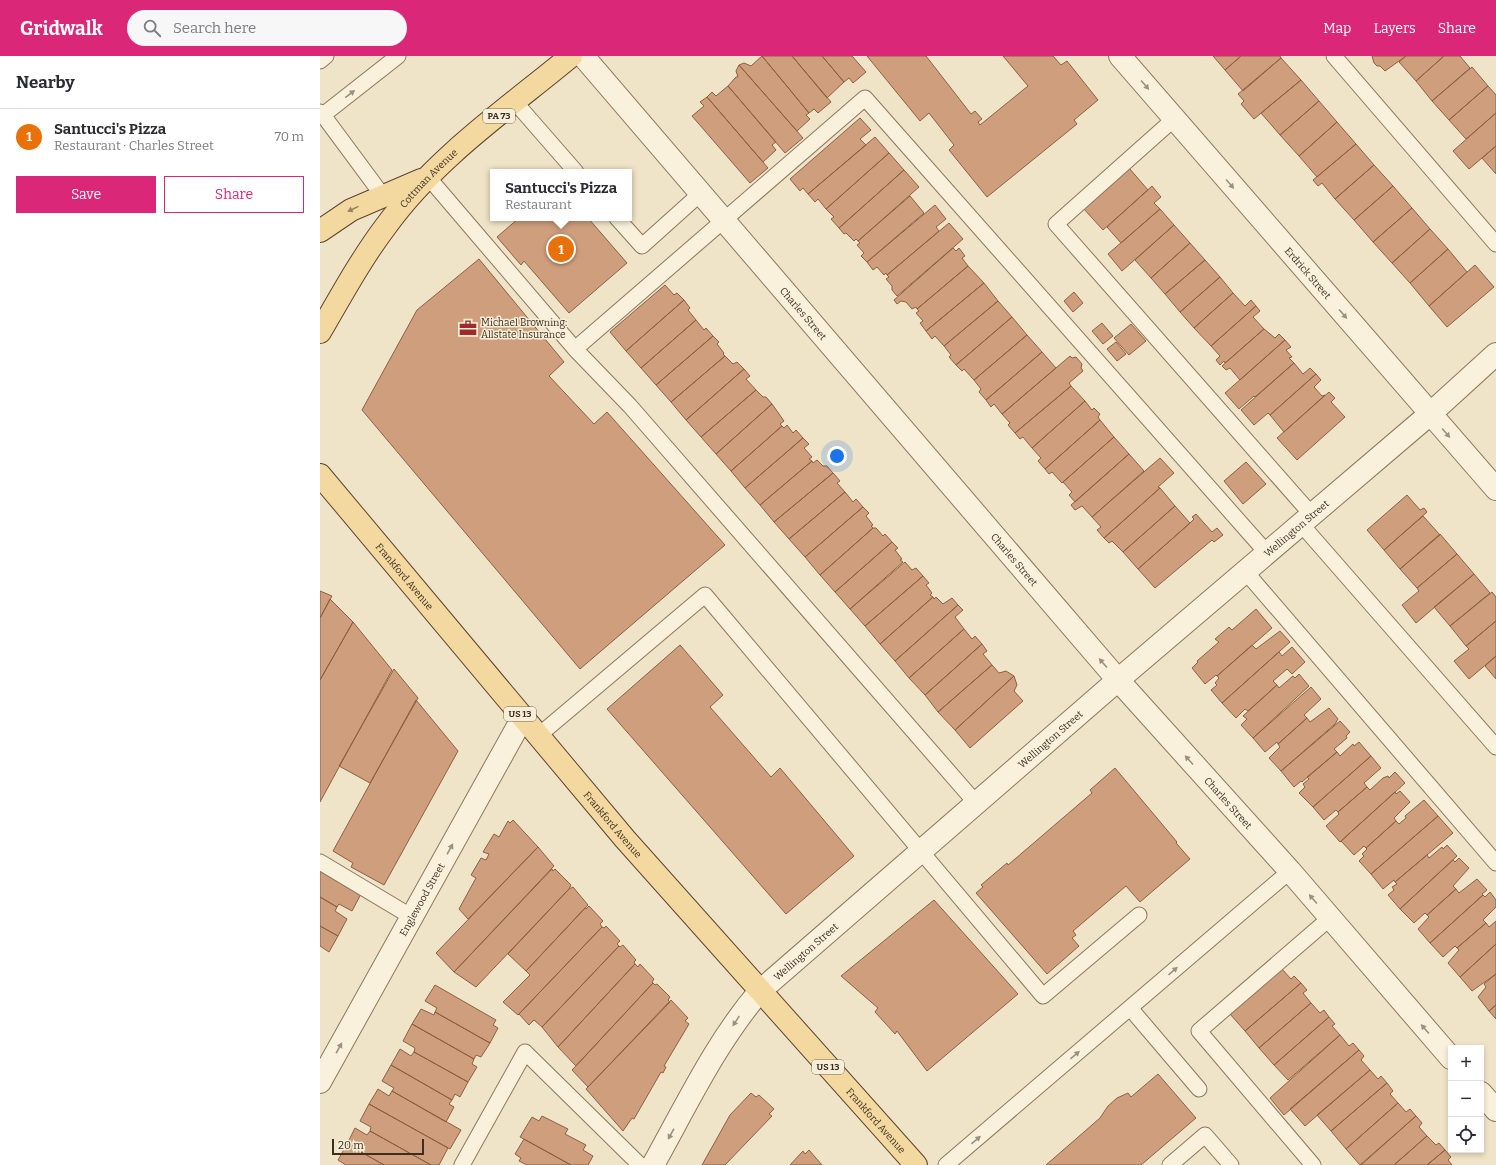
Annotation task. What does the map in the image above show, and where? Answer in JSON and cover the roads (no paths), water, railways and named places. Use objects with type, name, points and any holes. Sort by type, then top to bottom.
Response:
[{"type":"main road","name":"Cottman Avenue","points":[[320,332],[382,231],[428,177],[475,135],[571,56]]},
{"type":"main road","points":[[320,231],[351,210],[428,177]]},
{"type":"main road","name":"Frankford Avenue","points":[[320,475],[625,839],[916,1165]]},
{"type":"street","name":"Charles Street","points":[[583,56],[1118,680],[1290,872],[1448,1055]]},
{"type":"street","name":"Erdrick Street","points":[[1120,56],[1496,489]]},
{"type":"street","name":"Wellington Street","points":[[653,1165],[722,1042],[739,1016],[760,991],[1118,680],[1430,414],[1496,354]]},
{"type":"street","name":"Englewood Street","points":[[320,1082],[523,717]]},
{"type":"street","points":[[1484,1096],[1496,1110]]},
{"type":"lane","points":[[320,60],[326,56]]},
{"type":"lane","points":[[383,196],[322,113],[398,56]]},
{"type":"lane","points":[[1334,56],[1496,244]]},
{"type":"lane","points":[[575,349],[865,98],[1267,553]]},
{"type":"lane","points":[[515,102],[573,169]]},
{"type":"lane","points":[[1174,119],[1056,224],[1307,519],[1496,748]]},
{"type":"lane","points":[[428,177],[575,349],[630,406],[976,803]]},
{"type":"lane","points":[[620,221],[642,246],[701,193]]},
{"type":"lane","points":[[1246,571],[1496,863]]},
{"type":"lane","points":[[538,736],[704,595],[1043,996],[1139,915]]},
{"type":"lane","points":[[320,862],[412,917]]},
{"type":"lane","points":[[946,1165],[1290,872]]},
{"type":"lane","points":[[1313,1165],[1199,1031],[1330,918]]},
{"type":"lane","points":[[1130,1008],[1199,1089]]},
{"type":"lane","points":[[462,1165],[525,1052],[640,1165]]},
{"type":"lane","points":[[1170,1165],[1205,1135],[1231,1165]]},
{"type":"place","name":"Santucci's Pizza","points":[[561,249]]},
{"type":"place","name":"Michael Browning: Allstate Insurance","points":[[468,328]]}]
